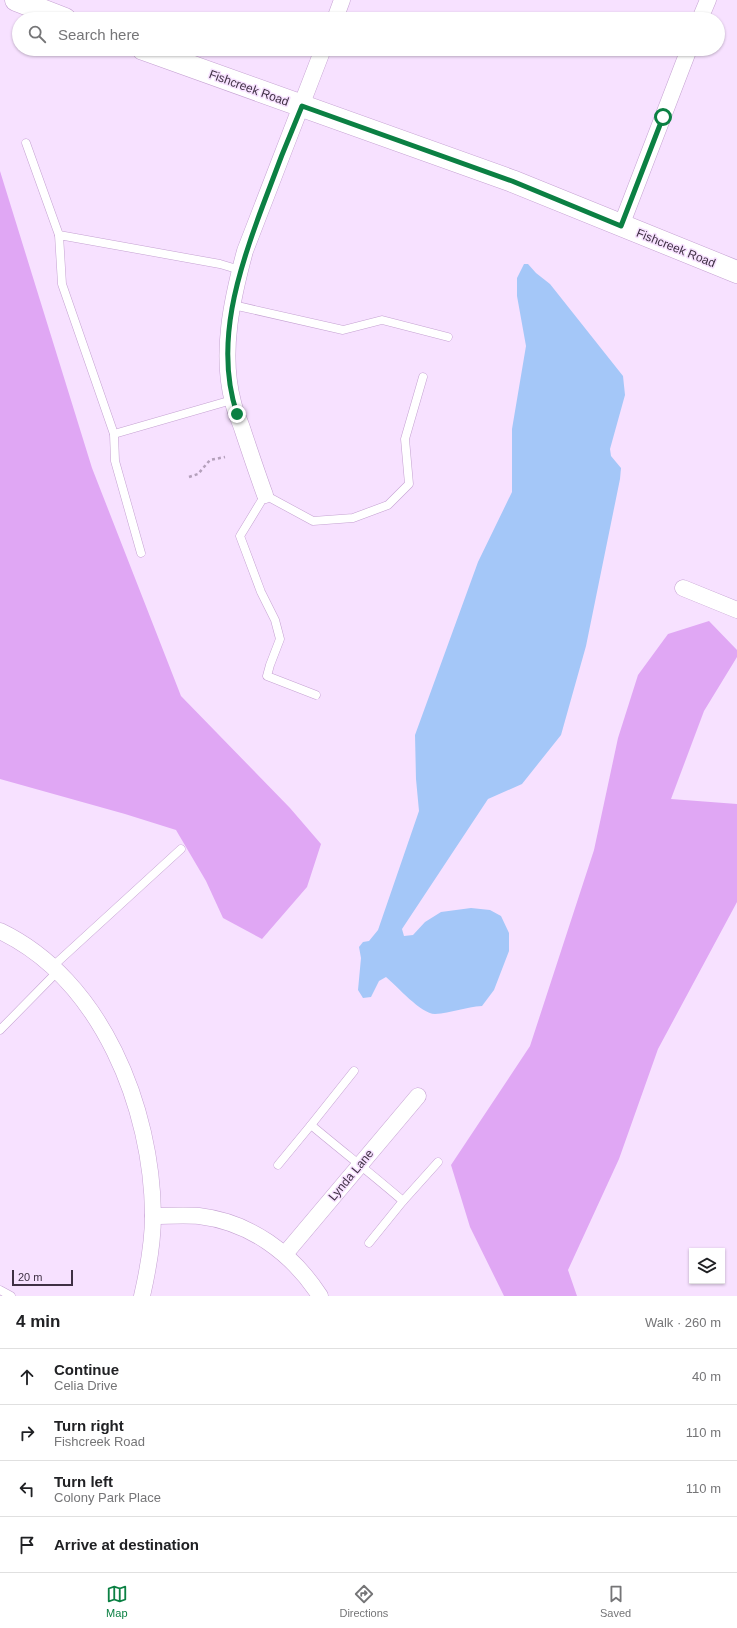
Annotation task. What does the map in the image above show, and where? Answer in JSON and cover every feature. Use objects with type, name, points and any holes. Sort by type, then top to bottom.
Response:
[{"type":"main road","points":[[16,0],[47,12]]},
{"type":"main road","name":"Fishcreek Road","points":[[163,56],[512,181],[737,272]]},
{"type":"street","points":[[338,12],[342,0]]},
{"type":"street","points":[[703,12],[708,0]]},
{"type":"street","points":[[265,495],[232,400],[228,365],[228,342],[233,305],[245,251],[320,56]]},
{"type":"street","points":[[621,226],[686,56]]},
{"type":"street","points":[[683,588],[737,610]]},
{"type":"street","points":[[0,931],[32,950],[76,991],[107,1038],[126,1078],[145,1141],[151,1181],[153,1216],[152,1240],[142,1296]]},
{"type":"street","name":"Lynda Lane","points":[[285,1254],[418,1096]]},
{"type":"street","points":[[153,1216],[198,1216],[222,1221],[245,1229],[265,1239],[285,1254],[298,1267],[320,1296]]},
{"type":"lane","points":[[26,143],[58,235],[62,284],[114,434],[115,461],[141,553]]},
{"type":"lane","points":[[58,235],[220,264],[240,270]]},
{"type":"lane","points":[[233,305],[343,330],[382,320],[448,337]]},
{"type":"lane","points":[[316,695],[267,676],[280,639],[275,620],[261,592],[240,536],[265,495],[313,521],[353,518],[388,505],[409,484],[405,439],[423,376]]},
{"type":"lane","points":[[114,434],[232,400]]},
{"type":"lane","points":[[0,1030],[55,970],[181,849]]},
{"type":"lane","points":[[278,1165],[354,1071]]},
{"type":"lane","points":[[311,1125],[351,1158],[361,1164],[403,1201]]},
{"type":"lane","points":[[369,1243],[403,1201],[438,1162]]},
{"type":"lane","points":[[0,1290],[11,1296]]},
{"type":"path","points":[[189,477],[198,474],[210,460],[225,457]]},
{"type":"shaded area","points":[[0,171],[92,468],[181,696],[290,808],[321,844],[307,887],[262,939],[223,918],[206,881],[176,830],[0,779]]},
{"type":"shaded area","points":[[709,621],[737,650],[737,657],[704,711],[671,799],[737,804],[737,902],[658,1049],[619,1159],[568,1270],[577,1296],[504,1296],[470,1227],[451,1165],[530,1046],[594,850],[618,738],[638,675],[668,634]]},
{"type":"water","points":[[524,264],[528,264],[536,273],[550,284],[623,376],[625,395],[610,449],[611,456],[621,468],[620,479],[586,646],[561,735],[522,784],[488,799],[402,929],[404,936],[413,935],[425,922],[441,912],[471,908],[490,910],[501,916],[509,933],[509,951],[494,990],[482,1006],[435,1014],[429,1013],[416,1005],[386,977],[379,981],[371,997],[363,998],[358,990],[361,958],[359,947],[363,942],[369,941],[378,930],[419,811],[416,779],[415,735],[478,562],[512,492],[512,429],[526,346],[517,296],[517,278]]},
{"type":"route","points":[[237,414],[233,401],[228,365],[228,342],[230,317],[238,278],[245,251],[302,106],[512,181],[621,226],[663,117]]}]
